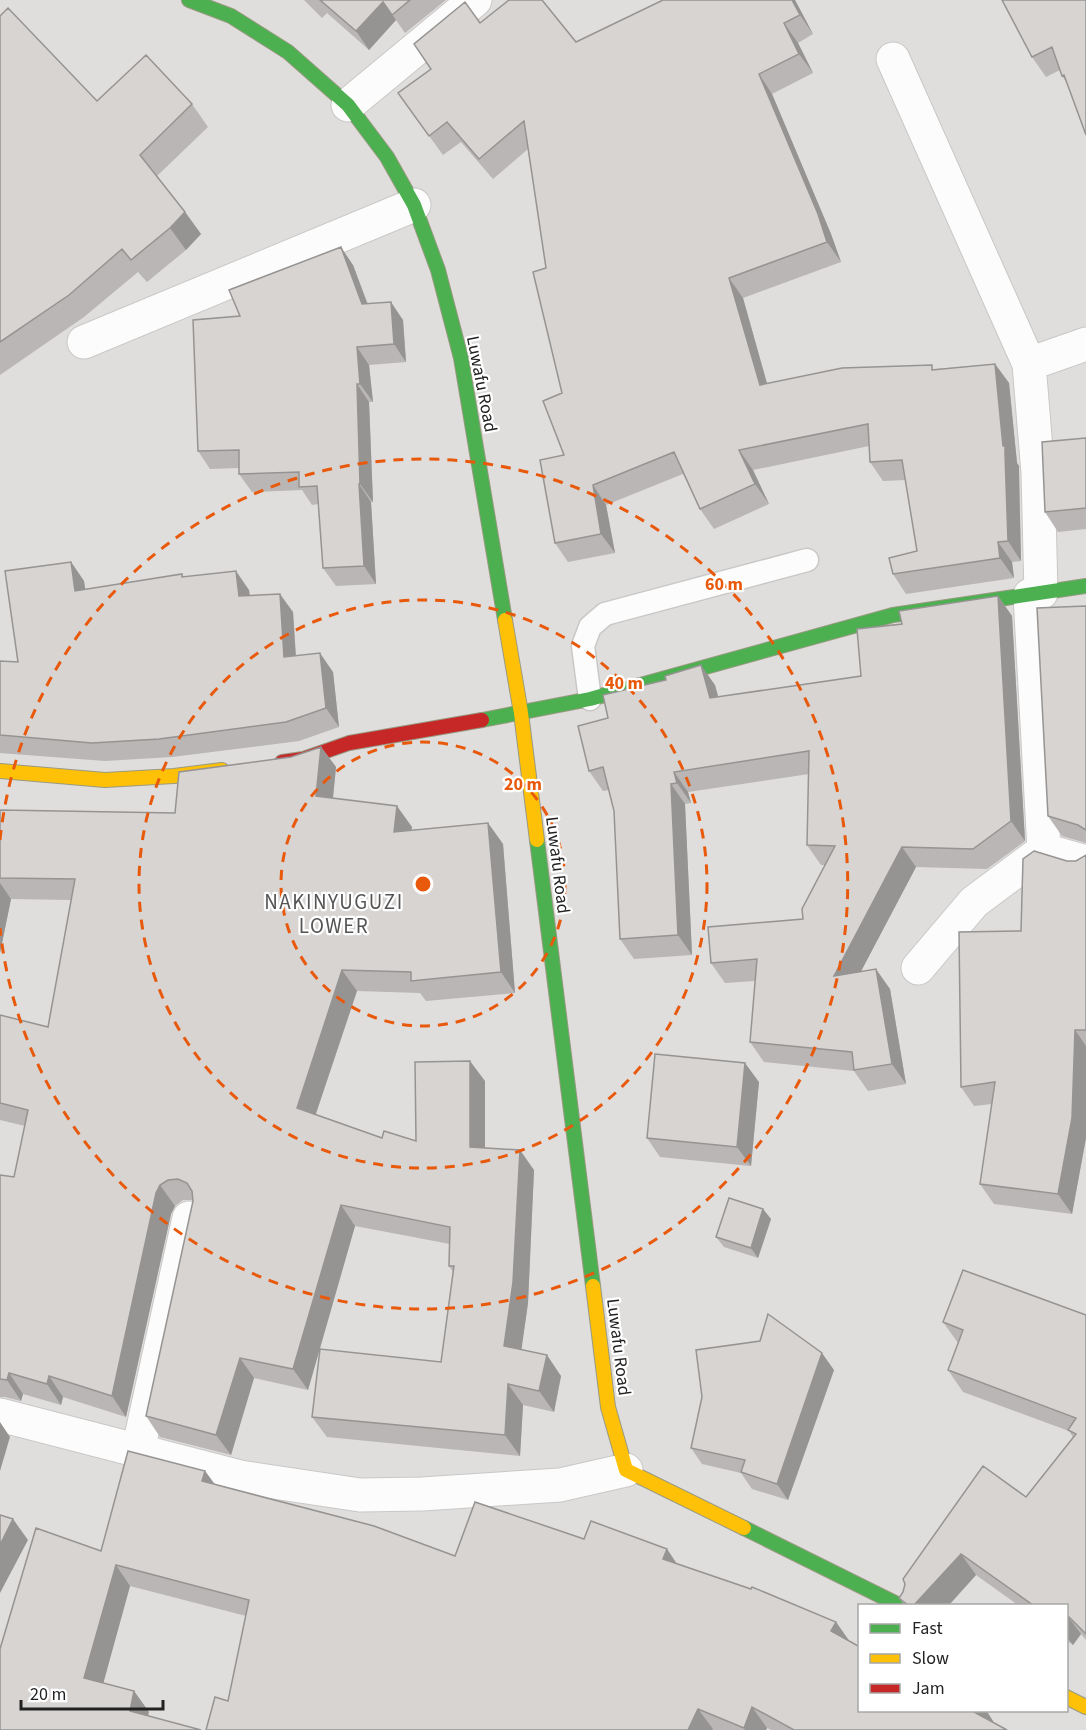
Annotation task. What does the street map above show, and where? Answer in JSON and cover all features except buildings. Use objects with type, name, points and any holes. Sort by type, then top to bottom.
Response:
[{"type":"street","name":"Luwafu Road","points":[[189,0],[231,16],[288,52],[348,105],[387,157],[414,205],[438,270],[461,358],[521,713],[608,1407],[626,1470]]},
{"type":"street","points":[[348,105],[476,0]]},
{"type":"street","points":[[893,59],[1029,364],[1038,473],[1035,594],[1044,850]]},
{"type":"street","points":[[84,342],[414,205]]},
{"type":"street","points":[[1029,364],[1086,344]]},
{"type":"street","points":[[268,764],[303,759],[349,743],[590,699],[893,615],[1086,586]]},
{"type":"street","points":[[0,771],[105,780],[174,776],[233,768]]},
{"type":"street","points":[[1044,850],[1086,862]]},
{"type":"street","points":[[918,968],[974,902],[1044,850]]},
{"type":"street","points":[[138,1451],[189,1218]]},
{"type":"street","points":[[0,1415],[240,1477],[360,1495],[422,1494],[560,1485],[626,1470],[899,1604]]},
{"type":"street","points":[[1068,1698],[1086,1707]]},
{"type":"lane","points":[[590,699],[583,646],[590,627],[605,614],[807,560]]},
{"type":"shaded area","points":[[0,0],[1086,0],[1086,1730],[0,1730]]},
{"type":"traffic: fast","points":[[189,0],[231,16],[288,52],[348,105],[387,157],[414,205],[438,270],[461,358],[505,620]]},
{"type":"traffic: fast","points":[[482,720],[590,699],[893,615],[1086,586]]},
{"type":"traffic: fast","points":[[537,840],[593,1286]]},
{"type":"traffic: fast","points":[[744,1528],[897,1604]]},
{"type":"traffic: slow","points":[[505,620],[521,713],[537,840]]},
{"type":"traffic: slow","points":[[0,771],[105,780],[174,776],[222,770]]},
{"type":"traffic: slow","points":[[593,1286],[608,1407],[626,1470],[744,1528]]},
{"type":"traffic: slow","points":[[1068,1698],[1086,1707]]},
{"type":"traffic: jam","points":[[282,762],[303,759],[349,743],[482,720]]},
{"type":"district","name":"NAKINYUGUZI LOWER","points":[[334,914]]}]
